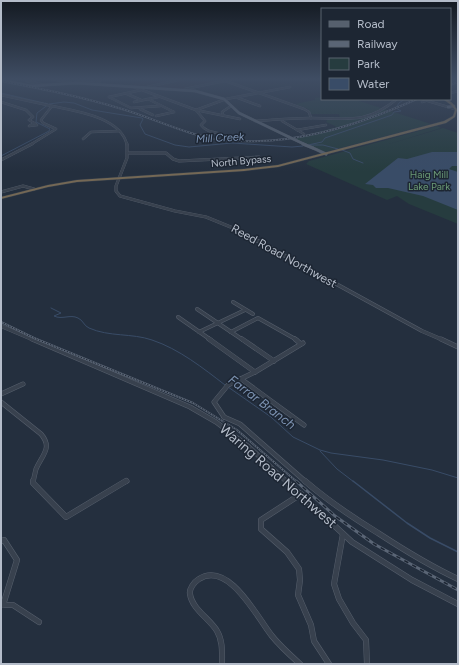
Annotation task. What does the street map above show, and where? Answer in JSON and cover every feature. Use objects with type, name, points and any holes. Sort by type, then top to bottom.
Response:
[{"type":"highway","name":"North Bypass","points":[[1,198],[34,189],[77,181],[257,169],[290,164],[442,123],[454,116],[456,109]]},
{"type":"main road","points":[[234,109],[255,121],[326,154]]},
{"type":"street","points":[[23,109],[33,117],[29,120],[34,123]]},
{"type":"street","points":[[1,160],[56,130],[54,127],[45,124],[41,120],[49,109]]},
{"type":"street","points":[[65,109],[94,116],[110,123],[120,131],[127,140],[128,153],[119,178]]},
{"type":"street","points":[[141,109],[153,114]]},
{"type":"street","points":[[223,116],[222,112],[226,109]]},
{"type":"street","points":[[304,109],[309,112],[311,118]]},
{"type":"street","points":[[255,121],[311,118],[346,120],[362,118],[384,109]]},
{"type":"street","points":[[156,116],[174,112],[165,110]]},
{"type":"street","points":[[196,110],[240,119]]},
{"type":"street","points":[[196,110],[205,121],[201,125],[202,128],[207,131],[222,134]]},
{"type":"street","points":[[281,120],[304,134]]},
{"type":"street","points":[[297,130],[326,125]]},
{"type":"street","points":[[83,139],[91,132],[120,131]]},
{"type":"street","points":[[128,153],[166,153],[170,155],[172,159],[179,161],[259,157]]},
{"type":"street","name":"Reed Road Northwest","points":[[119,178],[116,191],[121,197],[175,211],[206,217],[230,226],[422,331],[458,348]]},
{"type":"street","points":[[1,192],[23,186],[34,189]]},
{"type":"street","points":[[233,302],[253,314]]},
{"type":"street","points":[[197,309],[274,361]]},
{"type":"street","points":[[199,332],[245,310]]},
{"type":"street","points":[[178,318],[255,372]]},
{"type":"street","points":[[231,332],[260,318],[302,343],[255,372],[228,385],[214,402],[224,417],[240,424],[323,497],[344,512],[426,564],[458,579]]},
{"type":"street","name":"Waring Road Northwest","points":[[1,326],[150,390],[190,408],[216,422],[249,447],[343,534],[364,550],[400,573],[458,604]]},
{"type":"street","points":[[240,379],[304,425]]},
{"type":"street","points":[[1,394],[23,384]]},
{"type":"street","points":[[1,402],[41,434],[46,440],[47,448],[36,470],[33,483],[66,517],[128,481]]},
{"type":"street","points":[[216,422],[224,417]]},
{"type":"street","points":[[301,494],[293,502],[261,520],[261,529],[287,552],[299,568],[300,580],[298,595],[311,625],[314,641],[329,664]]},
{"type":"street","points":[[343,534],[334,584],[339,599],[353,623],[366,640],[367,664]]},
{"type":"street","points":[[2,540],[17,560],[2,605],[13,605],[39,622]]},
{"type":"street","points":[[222,664],[222,646],[217,630],[192,601],[190,594],[191,589],[198,580],[208,575],[222,578],[235,588],[259,616],[268,632],[300,664]]},
{"type":"green space","points":[[308,109],[384,109],[431,124],[325,152],[294,138],[337,127],[326,122],[329,117],[340,117],[339,114],[311,114]]},
{"type":"green space","name":"Haig Mill Lake Park","points":[[437,126],[441,128],[386,145],[443,128],[458,133],[458,224],[409,204],[397,196],[387,200],[306,164],[309,161]]},
{"type":"water","points":[[432,152],[458,152],[458,166],[452,166],[449,169],[458,172],[458,210],[423,196],[388,188],[376,188],[373,185],[365,184],[398,158],[407,159]]},
{"type":"waterway","name":"Mill Creek","points":[[1,156],[49,131],[50,129],[36,122],[37,113],[42,109]]},
{"type":"waterway","name":"Mill Creek","points":[[90,109],[142,118],[143,119],[140,125],[145,134],[175,145],[189,147],[232,143],[292,147],[303,146]]},
{"type":"waterway","name":"Mill Creek","points":[[308,145],[322,142],[325,138],[392,115],[394,112],[401,111],[398,109]]},
{"type":"waterway","name":"Mill Creek","points":[[310,145],[323,145],[338,149]]},
{"type":"waterway","points":[[342,150],[350,153],[353,159],[363,163]]},
{"type":"waterway","name":"Farrar Branch","points":[[51,308],[61,313],[54,316],[75,317],[80,319],[87,327],[97,331],[137,336],[172,348],[225,385]]},
{"type":"waterway","points":[[228,387],[271,417],[293,437],[320,450],[331,453],[383,460],[432,470],[458,478]]},
{"type":"waterway","name":"Farrar Branch","points":[[320,451],[337,469],[354,482]]},
{"type":"waterway","name":"Farrar Branch","points":[[353,481],[407,523],[430,538],[458,552]]},
{"type":"railway","points":[[121,109],[197,135],[223,140],[248,141],[273,140],[323,132],[347,126],[394,109]]},
{"type":"railway","points":[[1,322],[34,338],[193,403],[237,430],[297,482]]},
{"type":"railway","points":[[296,481],[335,516],[374,544],[458,590]]}]
